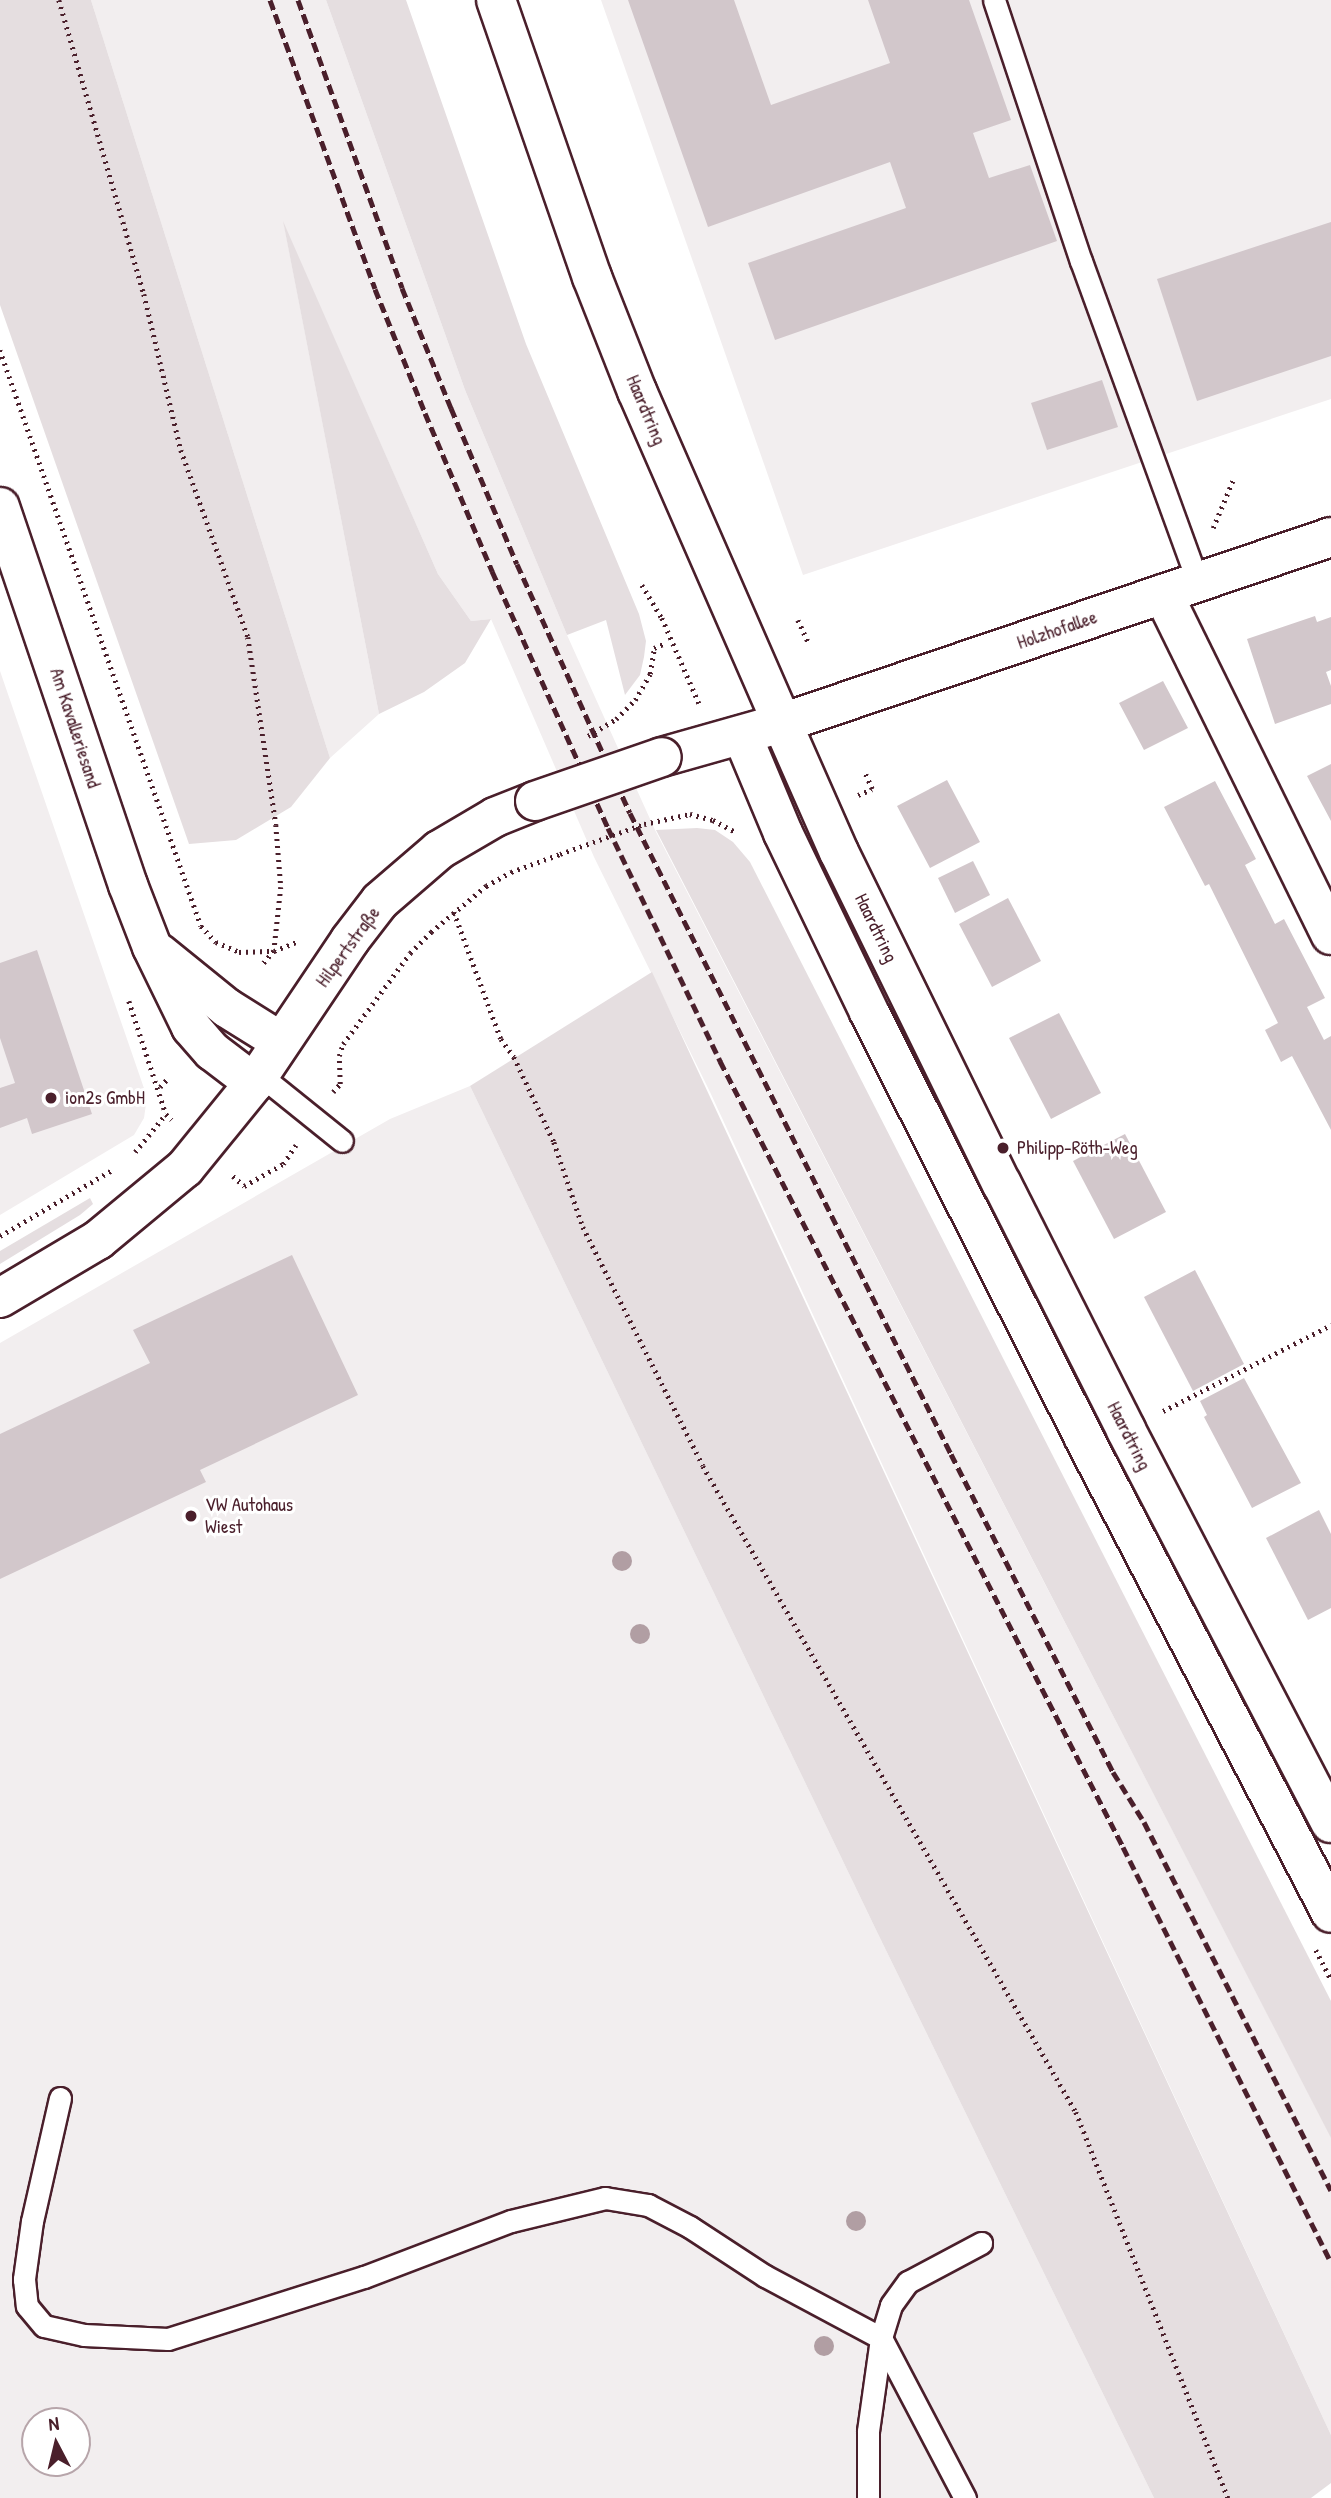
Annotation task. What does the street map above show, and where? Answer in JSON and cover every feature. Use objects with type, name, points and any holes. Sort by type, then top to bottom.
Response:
[{"type":"main road","name":"Haardtring","points":[[496,0],[544,145],[612,328],[839,852],[1126,1430],[1331,1823]]},
{"type":"main road","name":"Am Kavalleriesand","points":[[0,507],[128,885],[152,947],[191,1027],[212,1051],[257,1079]]},
{"type":"main road","name":"Holzhofallee","points":[[782,723],[1331,537]]},
{"type":"main road","points":[[1180,588],[1331,935]]},
{"type":"main road","name":"Hilpertstraße","points":[[0,1298],[98,1240],[168,1185],[202,1149],[257,1079],[280,1041],[380,901],[449,844],[495,817],[535,801],[662,757],[782,723]]},
{"type":"main road","name":"Haardtring","points":[[742,735],[783,833],[869,1012],[1084,1438],[1331,1913]]},
{"type":"main road","name":"Am Kavalleriesand","points":[[152,947],[227,1008],[280,1041]]},
{"type":"lane","points":[[994,0],[1081,261],[1180,588]]},
{"type":"lane","points":[[257,1079],[342,1141]]},
{"type":"lane","points":[[60,2098],[32,2221],[24,2279],[27,2306],[44,2326],[84,2335],[168,2339],[364,2277],[511,2221],[606,2198],[648,2205],[690,2227],[765,2276],[881,2338],[965,2498]]},
{"type":"lane","points":[[868,2498],[868,2431],[881,2338],[891,2305],[908,2282],[981,2243]]},
{"type":"path","points":[[59,0],[144,294],[181,450],[248,636],[276,825],[281,887],[274,951],[264,963]]},
{"type":"path","points":[[0,350],[201,926],[216,942],[239,952],[274,951]]},
{"type":"path","points":[[642,585],[662,618],[671,641]]},
{"type":"path","points":[[799,620],[809,644]]},
{"type":"path","points":[[582,740],[616,719],[635,700],[650,674],[654,648],[663,644]]},
{"type":"path","points":[[856,796],[872,789],[864,771]]},
{"type":"path","points":[[340,1084],[339,1056],[349,1034],[410,953],[486,886],[511,872],[644,824],[690,814],[727,826],[744,841]]},
{"type":"path","points":[[454,912],[501,1039],[514,1057],[554,1142],[583,1227],[703,1466],[1076,2112],[1228,2498]]},
{"type":"path","points":[[132,1156],[166,1114],[160,1088],[168,1078]]},
{"type":"path","points":[[0,1236],[115,1168]]},
{"type":"path","points":[[233,1176],[244,1186]]},
{"type":"path","points":[[1154,1416],[1331,1325]]},
{"type":"shaded area","points":[[0,0],[91,0],[330,758],[291,807],[236,840],[189,844],[0,305]]},
{"type":"shaded area","points":[[91,0],[326,0],[465,390],[567,635],[655,830],[1331,2137],[1331,2435],[710,1092],[594,857],[491,619],[471,621],[438,574],[284,225],[379,714],[330,758]]},
{"type":"shaded area","points":[[326,0],[406,0],[526,344],[639,614],[646,641],[644,657],[640,675],[625,695],[606,620],[567,635],[465,390]]},
{"type":"shaded area","points":[[601,0],[1331,0],[1331,399],[803,575]]},
{"type":"shaded area","points":[[283,221],[438,574],[471,621],[491,619],[465,663],[424,692],[379,714]]},
{"type":"shaded area","points":[[0,671],[147,1097],[144,1118],[134,1135],[0,1215]]},
{"type":"shaded area","points":[[656,830],[715,830],[733,842],[750,862],[1331,2001],[1331,2138]]},
{"type":"shaded area","points":[[652,972],[1331,2435],[1331,2483],[1311,2498],[1154,2498],[878,1934],[470,1086]]},
{"type":"shaded area","points":[[470,1086],[878,1934],[1154,2498],[0,2498],[0,1343],[390,1119]]},
{"type":"shaded area","points":[[90,1198],[93,1204],[80,1215],[0,1264],[0,1251]]},
{"type":"building","points":[[628,0],[734,0],[771,105],[890,63],[868,0],[969,0],[1011,120],[973,133],[989,178],[1030,165],[1057,241],[775,340],[748,263],[906,208],[890,162],[708,227]]},
{"type":"building","points":[[1331,222],[1331,356],[1197,401],[1157,279]]},
{"type":"building","points":[[1102,380],[1118,427],[1047,450],[1031,403]]},
{"type":"building","points":[[1315,616],[1317,622],[1331,617],[1331,670],[1326,672],[1331,686],[1331,704],[1275,724],[1247,639]]},
{"type":"building","points":[[1163,681],[1188,728],[1144,750],[1119,703]]},
{"type":"building","points":[[1331,764],[1331,821],[1307,776]]},
{"type":"building","points":[[947,780],[980,842],[930,868],[897,806]]},
{"type":"building","points":[[1215,781],[1256,859],[1245,865],[1275,924],[1284,919],[1325,998],[1307,1007],[1324,1040],[1331,1036],[1331,1130],[1292,1056],[1281,1062],[1265,1030],[1278,1023],[1209,884],[1205,886],[1164,807]]},
{"type":"building","points":[[973,861],[990,895],[955,913],[938,878]]},
{"type":"building","points":[[1008,898],[1041,961],[992,987],[959,924]]},
{"type":"building","points":[[37,950],[92,1114],[32,1134],[27,1118],[0,1128],[0,1088],[15,1083],[0,1038],[0,963]]},
{"type":"building","points":[[1059,1013],[1101,1093],[1051,1119],[1009,1038]]},
{"type":"building","points":[[1125,1134],[1166,1212],[1114,1239],[1073,1161]]},
{"type":"building","points":[[292,1255],[358,1395],[200,1470],[206,1482],[0,1579],[0,1434],[150,1363],[133,1330]]},
{"type":"building","points":[[1195,1270],[1244,1364],[1193,1391],[1144,1297]]},
{"type":"building","points":[[1244,1378],[1301,1483],[1252,1508],[1204,1417],[1207,1415],[1200,1401]]},
{"type":"building","points":[[1319,1510],[1331,1534],[1331,1608],[1308,1620],[1266,1538]]},
{"type":"railway","points":[[270,0],[375,289],[425,413],[492,571],[608,828],[720,1061],[1123,1847],[1331,2262]]},
{"type":"railway","points":[[298,0],[402,288],[451,408],[517,564],[630,813],[951,1454],[1113,1772],[1144,1822],[1331,2190]]},
{"type":"place","name":"ion2s GmbH","points":[[51,1098]]},
{"type":"place","name":"Philipp-Röth-Weg","points":[[1003,1148]]},
{"type":"place","name":"VW Autohaus Wiest","points":[[191,1516]]}]
